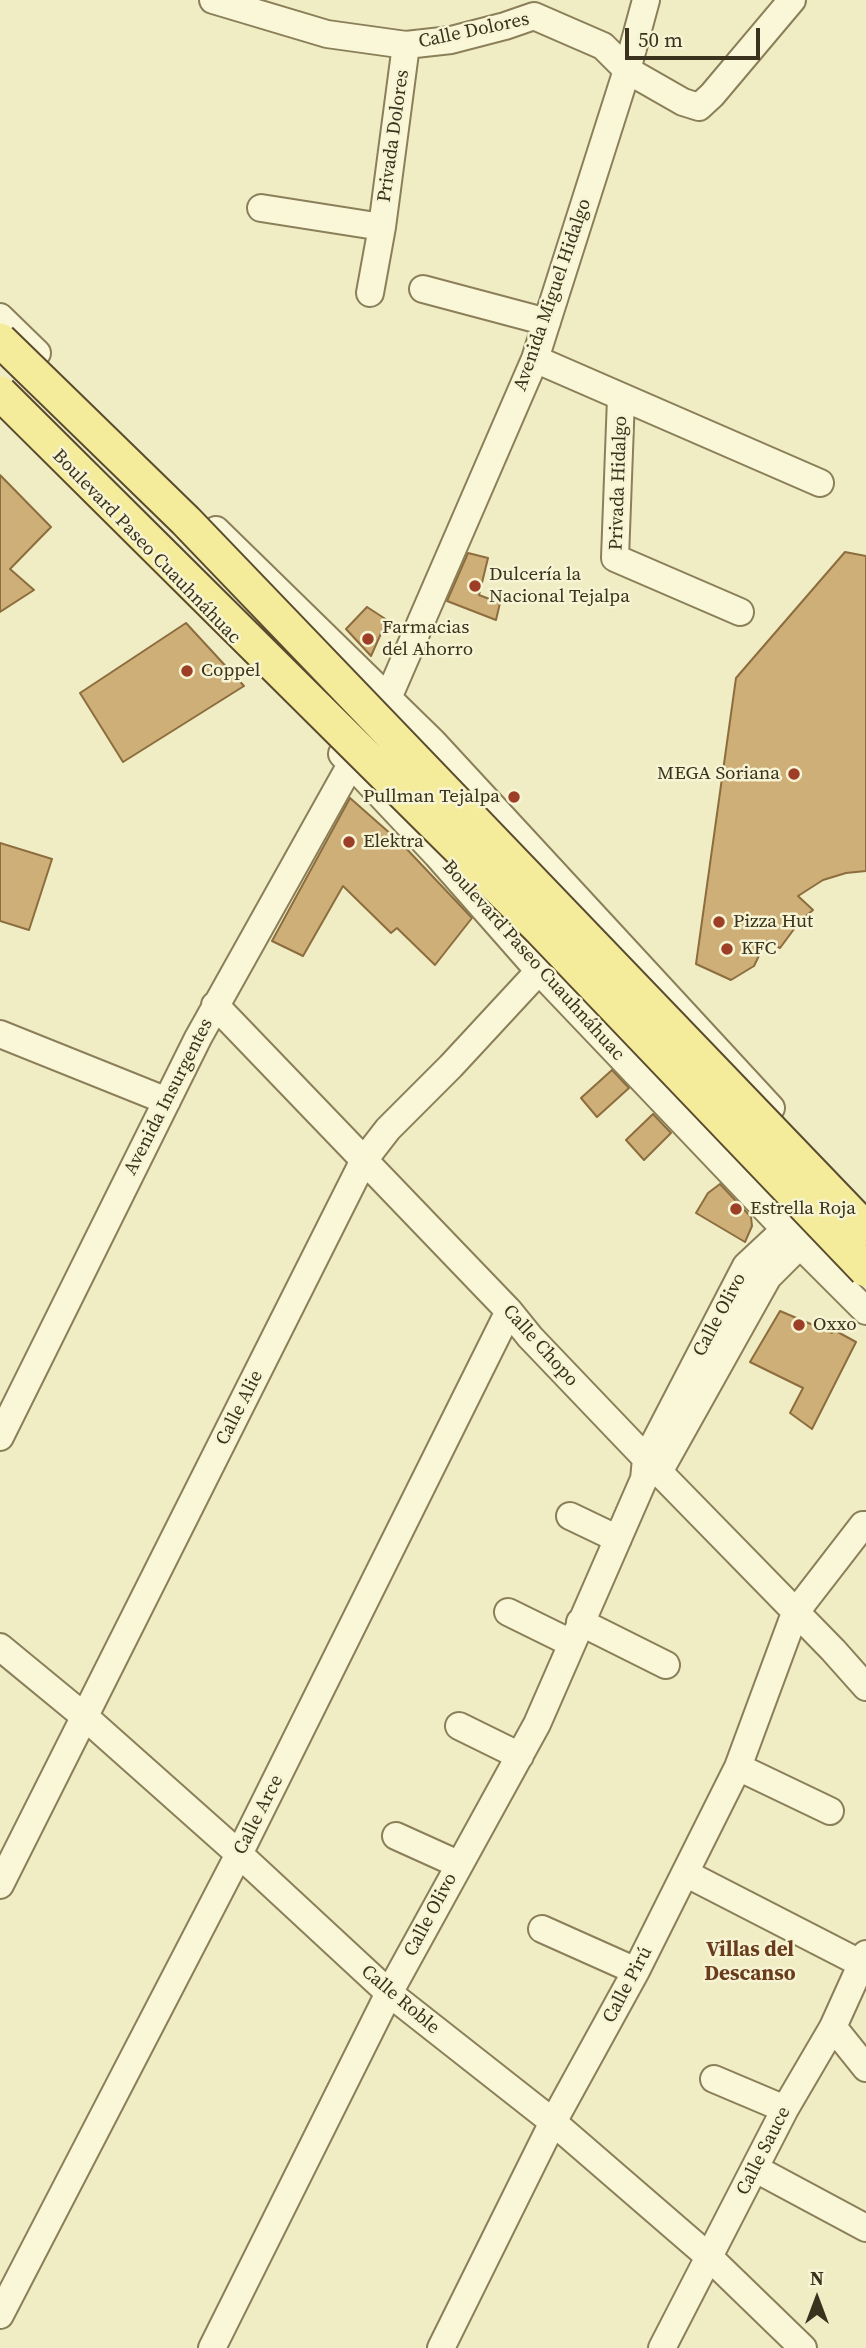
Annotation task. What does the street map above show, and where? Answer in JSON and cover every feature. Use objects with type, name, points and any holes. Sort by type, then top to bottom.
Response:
[{"type":"main road","points":[[0,340],[186,521],[866,1229]]},
{"type":"main road","name":"Boulevard Paseo Cuauhnáhuac","points":[[0,395],[540,929],[866,1270]]},
{"type":"street","name":"Calle Dolores","points":[[215,0],[327,34],[407,46],[451,40],[505,26],[534,8],[603,46],[627,70],[683,102],[699,107],[792,0]]},
{"type":"street","name":"Avenida Miguel Hidalgo","points":[[352,766],[388,698],[535,359],[627,70],[646,0]]},
{"type":"street","name":"Privada Dolores","points":[[370,293],[407,46]]},
{"type":"street","name":"Privada Dolores","points":[[261,208],[382,227]]},
{"type":"street","points":[[423,289],[547,322]]},
{"type":"street","points":[[0,317],[388,698],[491,804],[853,1195]]},
{"type":"street","name":"Privada Hidalgo","points":[[535,359],[820,483]]},
{"type":"street","name":"Boulevard Paseo Cuauhnáhuac","points":[[0,395],[437,855],[539,971],[866,1311]]},
{"type":"street","name":"Privada Hidalgo","points":[[621,398],[615,558],[740,612]]},
{"type":"street","points":[[304,713],[354,666]]},
{"type":"street","points":[[334,686],[358,712],[388,698]]},
{"type":"street","name":"Avenida Insurgentes","points":[[3,1426],[215,1005],[352,766]]},
{"type":"street","points":[[437,855],[491,804]]},
{"type":"street","name":"Calle Alie","points":[[0,1885],[364,1160],[388,1129],[452,1066],[539,971]]},
{"type":"street","name":"Calle Chopo","points":[[215,1005],[509,1311],[650,1470],[833,1650],[866,1687]]},
{"type":"street","points":[[0,1034],[167,1101]]},
{"type":"street","name":"Calle Olivo","points":[[212,2348],[389,1993],[520,1756],[650,1470],[792,1237],[853,1195]]},
{"type":"street","name":"Calle Arce","points":[[0,2315],[239,1854],[509,1311]]},
{"type":"street","points":[[570,1516],[618,1539]]},
{"type":"street","name":"Calle Pirú","points":[[441,2348],[553,2122],[636,1971],[738,1768],[795,1613],[863,1525],[866,1525]]},
{"type":"street","points":[[508,1612],[666,1665]]},
{"type":"street","name":"Calle Roble","points":[[0,1647],[85,1717],[389,1993],[553,2122],[708,2256],[803,2348]]},
{"type":"street","points":[[459,1726],[520,1756]]},
{"type":"street","points":[[738,1768],[830,1811]]},
{"type":"street","points":[[396,1836],[458,1864]]},
{"type":"street","points":[[685,1873],[864,1959]]},
{"type":"street","points":[[542,1929],[636,1971]]},
{"type":"street","name":"Calle Sauce","points":[[662,2348],[785,2109],[833,2027],[864,1959]]},
{"type":"street","points":[[833,2027],[866,2068]]},
{"type":"street","points":[[714,2080],[785,2109]]},
{"type":"street","points":[[756,2169],[866,2228]]},
{"type":"building","points":[[0,475],[51,527],[10,569],[34,590],[0,612]]},
{"type":"building","name":"MEGA Soriana","points":[[845,552],[866,556],[866,871],[846,873],[823,880],[798,896],[813,910],[800,921],[780,948],[766,941],[754,966],[731,980],[696,964],[736,678]]},
{"type":"building","points":[[468,553],[488,558],[479,595],[500,603],[496,620],[447,601]]},
{"type":"building","points":[[367,607],[387,620],[371,656],[346,629]]},
{"type":"building","points":[[186,623],[244,686],[123,762],[80,693]]},
{"type":"building","points":[[350,798],[401,843],[472,918],[435,965],[397,928],[391,933],[343,886],[303,956],[272,941]]},
{"type":"building","points":[[0,843],[52,859],[29,930],[0,921]]},
{"type":"building","points":[[612,1070],[629,1088],[597,1117],[581,1098]]},
{"type":"building","points":[[653,1114],[671,1133],[644,1160],[626,1140]]},
{"type":"building","points":[[720,1184],[751,1217],[752,1226],[745,1242],[696,1213],[708,1193]]},
{"type":"building","points":[[780,1311],[832,1333],[834,1330],[856,1342],[812,1429],[790,1413],[803,1388],[750,1362]]},
{"type":"place","name":"Dulcería la Nacional Tejalpa","points":[[475,586]]},
{"type":"place","name":"Farmacias del Ahorro","points":[[368,639]]},
{"type":"place","name":"Coppel","points":[[187,671]]},
{"type":"place","name":"MEGA Soriana","points":[[794,774]]},
{"type":"place","name":"Pullman Tejalpa","points":[[514,797]]},
{"type":"place","name":"Elektra","points":[[349,842]]},
{"type":"place","name":"Pizza Hut","points":[[719,922]]},
{"type":"place","name":"KFC","points":[[727,949]]},
{"type":"place","name":"Estrella Roja","points":[[736,1209]]},
{"type":"place","name":"Oxxo","points":[[799,1325]]},
{"type":"district","name":"Villas del Descanso","points":[[750,1963]]}]
